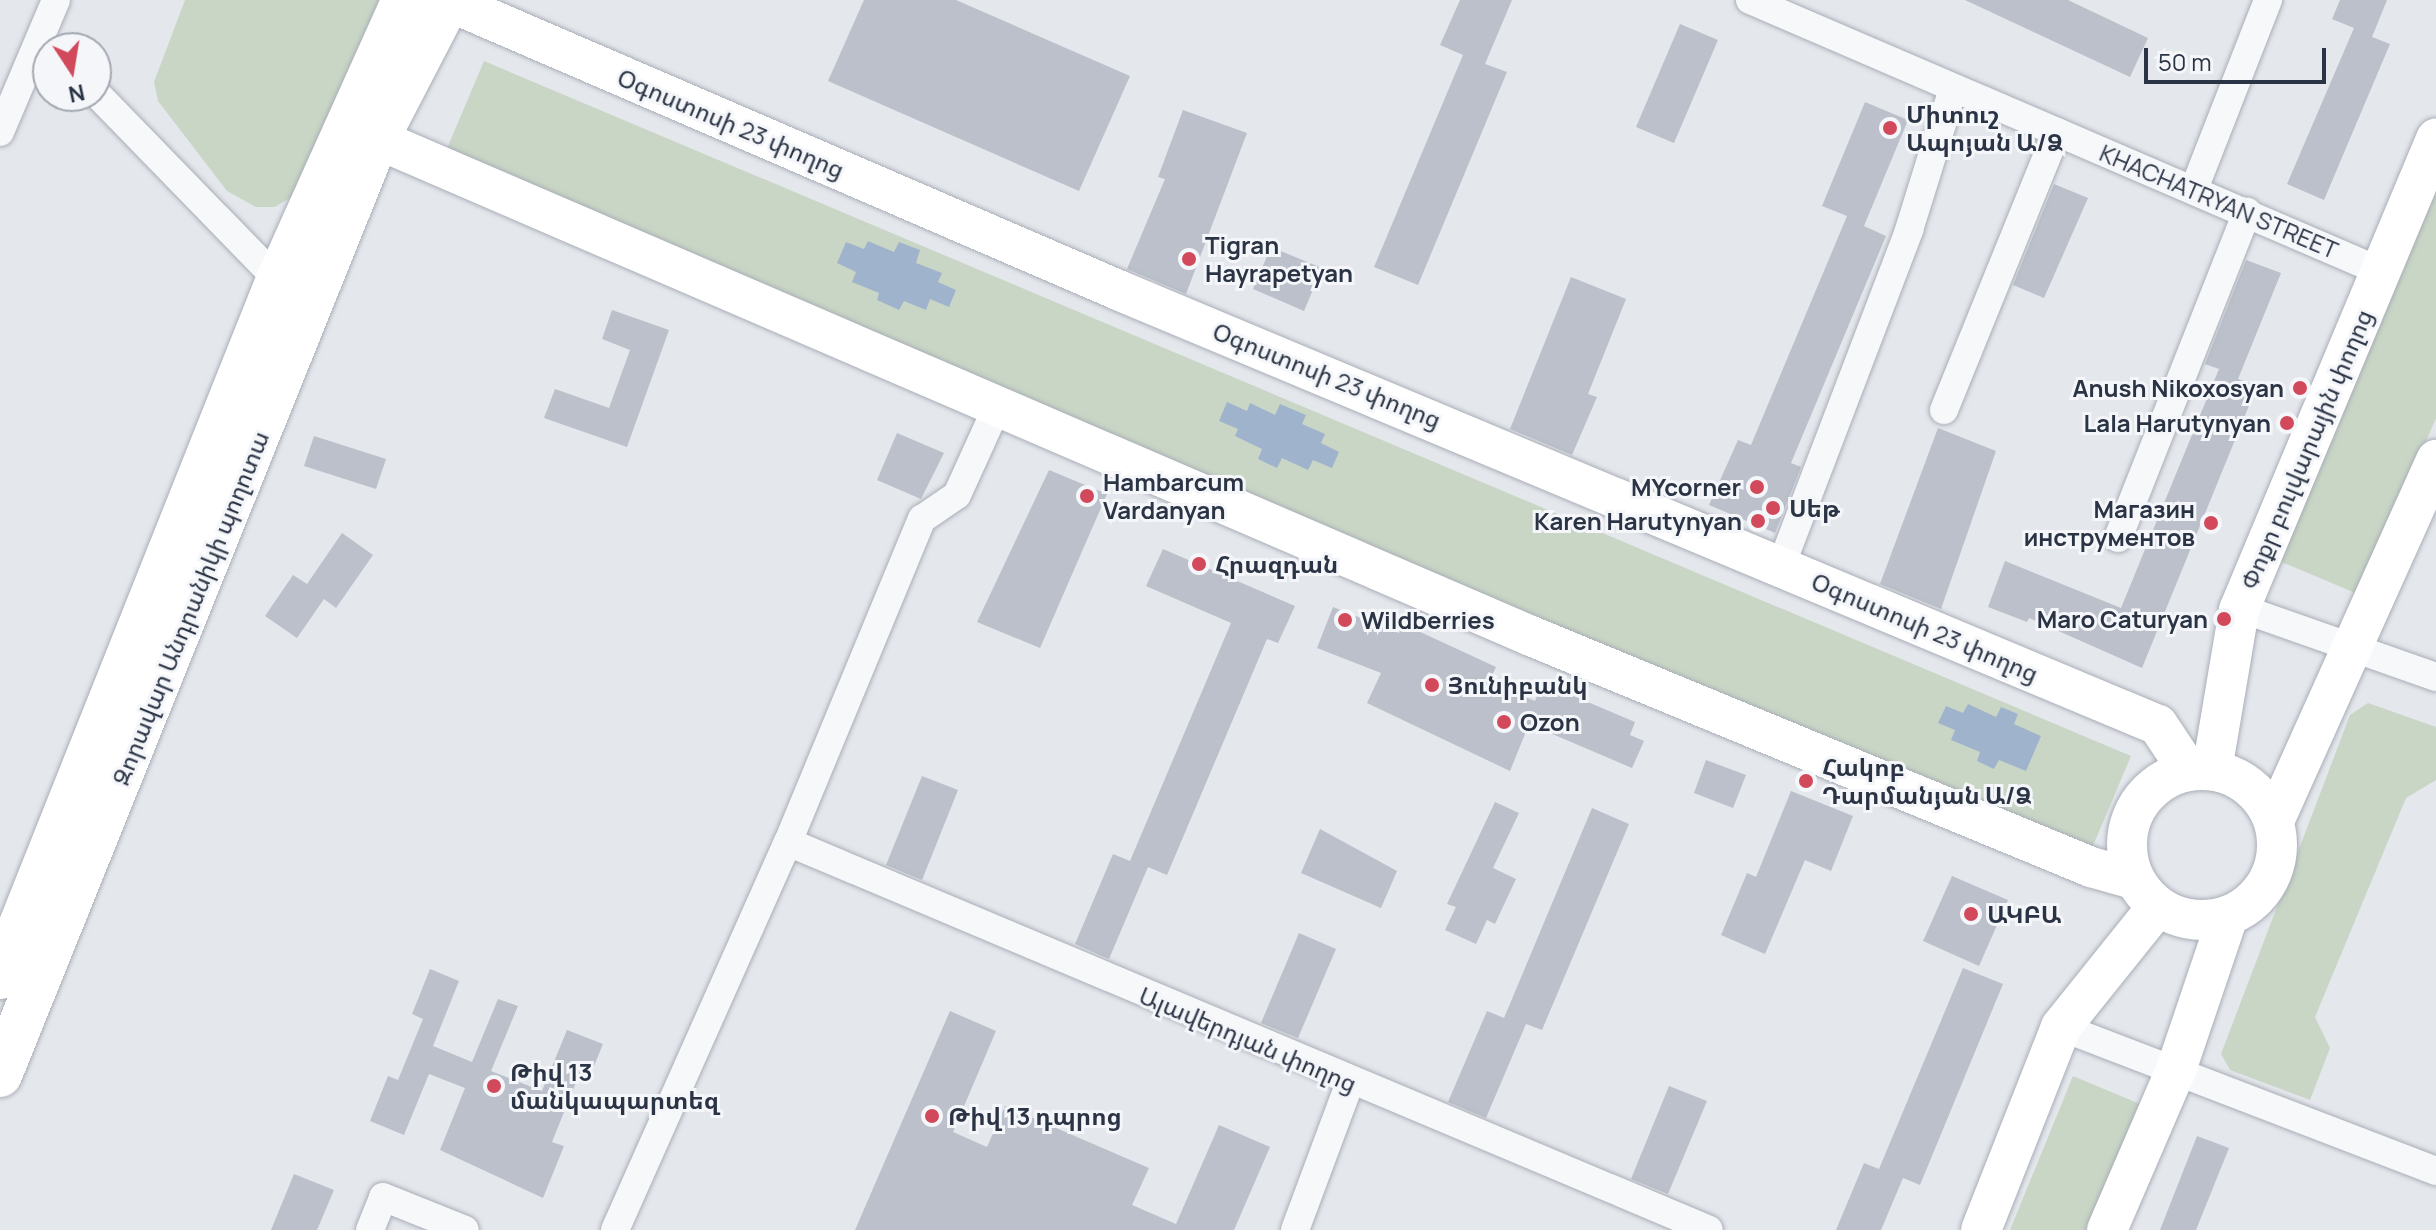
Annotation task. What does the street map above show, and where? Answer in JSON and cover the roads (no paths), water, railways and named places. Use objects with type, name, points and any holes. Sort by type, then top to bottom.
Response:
[{"type":"main road","name":"Զորավար Անդրանիկի պողոտա","points":[[0,1075],[361,132],[404,0]]},
{"type":"main road","name":"Զորավար Անդրանիկի պողոտա","points":[[0,977],[278,280],[361,132],[448,0]]},
{"type":"street","points":[[48,32],[56,0]]},
{"type":"street","name":"Օգոստոսի 23 փողոց","points":[[448,0],[1118,290],[2158,725],[2200,770]]},
{"type":"street","name":"KHACHATRYAN STREET","points":[[1750,0],[1809,11],[1953,89],[2194,189],[2380,271]]},
{"type":"street","points":[[2194,189],[2268,0]]},
{"type":"street","points":[[0,132],[32,69]]},
{"type":"street","points":[[1781,566],[1909,230],[1953,89]]},
{"type":"street","points":[[112,109],[278,280]]},
{"type":"street","points":[[361,132],[1546,642],[2091,867],[2145,893],[2192,920],[2228,916],[2253,901],[2270,878],[2278,850],[2274,821],[2250,787],[2200,770],[2161,781],[2139,802],[2127,829],[2145,893],[2061,1027],[1981,1230]]},
{"type":"street","points":[[1944,410],[2057,132]]},
{"type":"street","name":"Փոքր բուլվարային փողոց","points":[[2200,770],[2240,608],[2436,139]]},
{"type":"street","points":[[2118,538],[2247,212]]},
{"type":"street","points":[[615,1230],[788,842],[922,519],[957,495],[997,407]]},
{"type":"street","points":[[2274,821],[2356,647],[2436,460]]},
{"type":"street","points":[[2240,608],[2436,677]]},
{"type":"street","name":"Ալավերդյան փողոց","points":[[788,842],[1350,1082],[1709,1230]]},
{"type":"street","points":[[2107,1230],[2176,1070],[2228,916]]},
{"type":"street","points":[[2061,1027],[2436,1171]]},
{"type":"street","points":[[1295,1230],[1350,1082]]},
{"type":"street","points":[[370,1230],[383,1197],[465,1230]]},
{"type":"water","points":[[868,241],[894,252],[899,242],[920,250],[916,263],[942,273],[938,282],[956,290],[949,307],[930,299],[926,310],[904,301],[899,310],[877,300],[879,293],[852,282],[856,272],[837,263],[846,242],[864,249]]},
{"type":"water","points":[[1227,402],[1247,411],[1250,403],[1275,415],[1280,404],[1306,415],[1302,424],[1325,434],[1321,443],[1339,452],[1332,468],[1313,460],[1308,470],[1282,458],[1277,468],[1258,459],[1262,449],[1235,436],[1238,429],[1219,421]]},
{"type":"water","points":[[1968,704],[1996,717],[2001,707],[2018,714],[2014,724],[2041,736],[2026,771],[1999,760],[1994,769],[1977,761],[1980,752],[1951,740],[1955,730],[1938,723],[1946,706],[1963,713]]},
{"type":"place","name":"Միտուշ Ապոյան Ա/Ձ","points":[[1890,128]]},
{"type":"place","name":"Tigran Hayrapetyan","points":[[1189,259]]},
{"type":"place","name":"Anush Nikoxosyan","points":[[2300,388]]},
{"type":"place","name":"Lala Harutynyan","points":[[2287,423]]},
{"type":"place","name":"MYcorner","points":[[1757,487]]},
{"type":"place","name":"Hambarcum Vardanyan","points":[[1087,496]]},
{"type":"place","name":"Սեթ","points":[[1773,508]]},
{"type":"place","name":"Karen Harutynyan","points":[[1758,521]]},
{"type":"place","name":"Магазин инструментов","points":[[2211,523]]},
{"type":"place","name":"Հրազդան","points":[[1199,564]]},
{"type":"place","name":"Maro Caturyan","points":[[2224,619]]},
{"type":"place","name":"Wildberries","points":[[1345,620]]},
{"type":"place","name":"Յունիբանկ","points":[[1432,685]]},
{"type":"place","name":"Ozon","points":[[1504,722]]},
{"type":"place","name":"Հակոբ Դարմանյան Ա/Ձ","points":[[1806,781]]},
{"type":"place","name":"ԱԿԲԱ","points":[[1971,914]]},
{"type":"place","name":"Թիվ 13 մանկապարտեզ","points":[[494,1086]]},
{"type":"place","name":"Թիվ 13 դպրոց","points":[[932,1116]]}]
